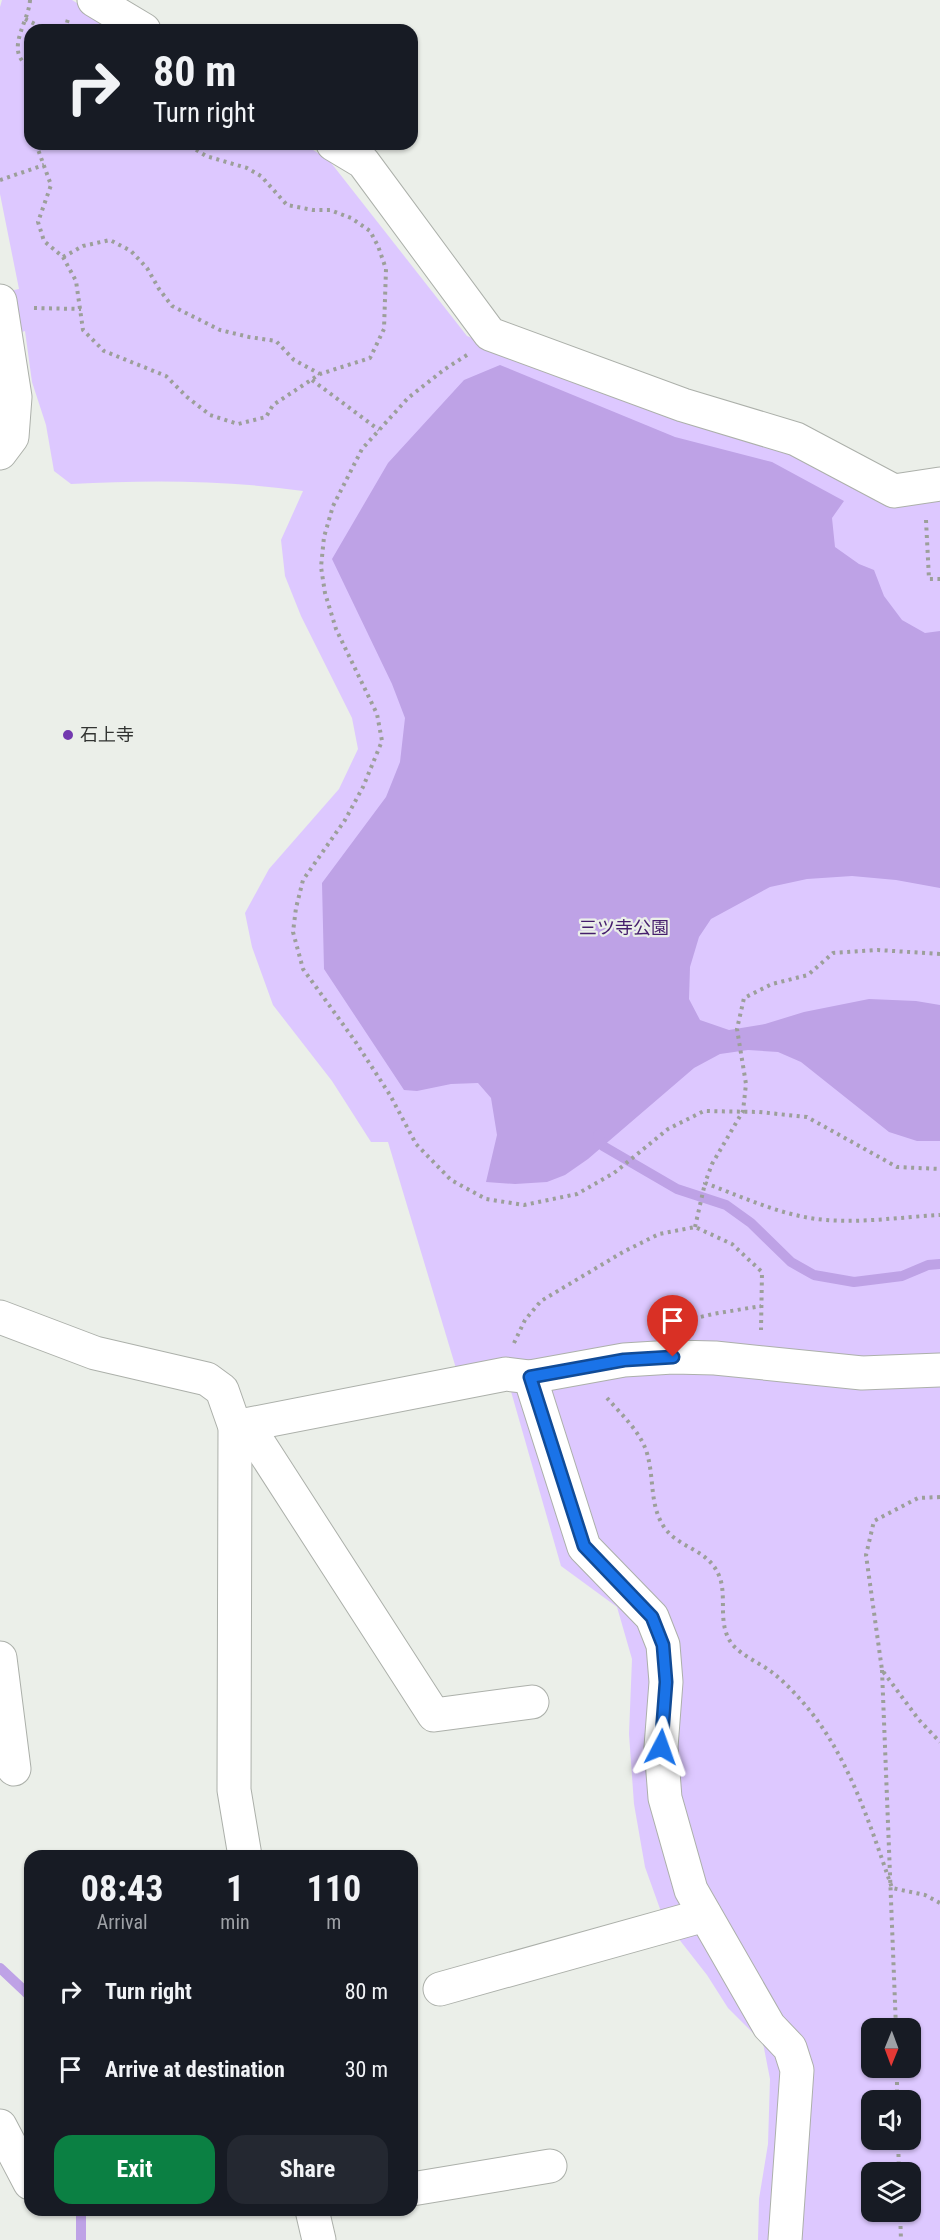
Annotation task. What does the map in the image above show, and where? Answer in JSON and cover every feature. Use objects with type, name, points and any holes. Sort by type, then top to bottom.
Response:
[{"type":"street","points":[[94,0],[134,24]]},
{"type":"street","points":[[343,150],[363,162],[490,334],[683,405],[796,439],[894,491],[940,484]]},
{"type":"street","points":[[0,303],[15,397],[12,437],[0,453]]},
{"type":"street","points":[[0,1317],[95,1353],[207,1379],[222,1390],[241,1426],[435,1714],[532,1702]]},
{"type":"street","points":[[241,1426],[518,1376],[624,1360],[673,1357],[715,1358],[763,1365],[862,1373],[940,1370]]},
{"type":"street","points":[[518,1376],[584,1546],[652,1617],[663,1645],[666,1682],[661,1747],[665,1798],[691,1890],[769,2026],[790,2048],[797,2070],[785,2240]]},
{"type":"street","points":[[241,1426],[234,1790],[244,1850]]},
{"type":"street","points":[[0,1658],[14,1769]]},
{"type":"street","points":[[440,1989],[705,1915]]},
{"type":"street","points":[[0,2126],[24,2172]]},
{"type":"street","points":[[418,2188],[550,2166]]},
{"type":"street","points":[[313,2216],[318,2240]]},
{"type":"path","points":[[24,24],[30,0]]},
{"type":"path","points":[[26,19],[35,24]]},
{"type":"path","points":[[24,25],[18,43],[18,54],[24,64]]},
{"type":"path","points":[[38,150],[51,185],[38,222],[44,241],[63,256],[76,281],[83,330],[104,351],[166,376],[210,415],[238,424],[266,417],[273,405],[320,374],[370,358],[384,329],[386,269],[370,231],[351,218],[330,210],[313,210],[287,205],[261,176],[247,168],[206,156],[196,150]]},
{"type":"path","points":[[0,180],[44,165]]},
{"type":"path","points":[[63,256],[83,246],[110,240],[131,251],[147,268],[172,306],[220,330],[276,341],[294,360],[320,374]]},
{"type":"path","points":[[0,303],[81,309]]},
{"type":"path","points":[[469,354],[445,369],[408,398],[362,449],[333,506],[324,537],[321,567],[325,593],[336,629],[377,714],[382,741],[354,803],[303,880],[293,932],[303,969],[355,1041],[390,1095],[416,1144],[451,1180],[486,1199],[524,1206],[577,1194],[614,1173],[668,1129],[704,1111],[743,1111],[807,1117],[897,1167],[940,1169]]},
{"type":"path","points":[[312,380],[380,430]]},
{"type":"path","points":[[926,519],[928,579],[940,579]]},
{"type":"path","points":[[695,1227],[705,1183],[712,1164],[743,1111],[746,1084],[736,1029],[744,998],[772,984],[808,975],[833,953],[878,950],[940,954]]},
{"type":"path","points":[[705,1183],[768,1208],[812,1219],[877,1220],[940,1215]]},
{"type":"path","points":[[518,1376],[514,1343],[525,1320],[541,1301],[623,1252],[659,1234],[695,1227],[732,1244],[762,1272],[760,1334]]},
{"type":"path","points":[[581,1367],[638,1435],[648,1456],[657,1515],[666,1529],[682,1543],[705,1555],[713,1564],[721,1580],[726,1633],[733,1644],[774,1674],[820,1722],[864,1808],[892,1888]]},
{"type":"path","points":[[896,2018],[882,1670],[866,1555],[874,1521],[918,1498],[940,1497]]},
{"type":"path","points":[[882,1670],[919,1720],[940,1742]]},
{"type":"path","points":[[892,1888],[925,1895],[940,1903]]},
{"type":"path","points":[[900,2222],[901,2240]]},
{"type":"green space","name":"三ツ寺公園","points":[[2,0],[72,0],[110,24],[24,24],[24,150],[313,150],[328,159],[467,336],[671,416],[940,494],[940,2240],[758,2240],[759,2199],[768,2144],[770,2079],[763,2043],[728,2008],[707,1975],[664,1920],[645,1867],[634,1804],[629,1734],[632,1659],[617,1607],[561,1566],[506,1374],[458,1375],[388,1142],[371,1142],[332,1081],[273,1005],[252,947],[245,913],[269,869],[339,789],[358,749],[352,718],[301,616],[285,576],[281,540],[303,491],[187,482],[71,484],[54,471],[46,425],[32,382],[25,331],[0,339],[0,293],[19,289],[0,194],[0,7]]},
{"type":"shaded area","points":[[500,365],[675,437],[772,462],[844,501],[832,518],[835,547],[859,564],[874,570],[884,596],[902,620],[925,633],[940,631],[940,888],[896,880],[852,876],[807,879],[770,887],[711,919],[699,937],[690,967],[689,999],[700,1020],[729,1030],[765,1024],[804,1012],[869,999],[916,1001],[940,1005],[940,1141],[917,1141],[889,1132],[801,1062],[778,1052],[748,1050],[720,1054],[694,1068],[588,1159],[565,1175],[547,1182],[515,1184],[486,1182],[497,1135],[491,1098],[478,1083],[451,1084],[417,1091],[404,1090],[324,969],[322,883],[386,797],[400,762],[405,718],[392,684],[332,559],[388,463],[464,380]]},
{"type":"waterway","points":[[598,1135],[603,1146],[677,1189],[726,1205],[751,1223],[791,1262],[814,1275],[854,1282],[902,1276],[928,1265],[940,1264]]},
{"type":"waterway","points":[[0,1968],[24,1990]]},
{"type":"waterway","points":[[81,2216],[81,2240]]},
{"type":"place","name":"石上寺","points":[[68,735]]},
{"type":"route","points":[[661,1747],[666,1682],[663,1645],[652,1617],[584,1546],[530,1377],[624,1360],[673,1357]]}]
